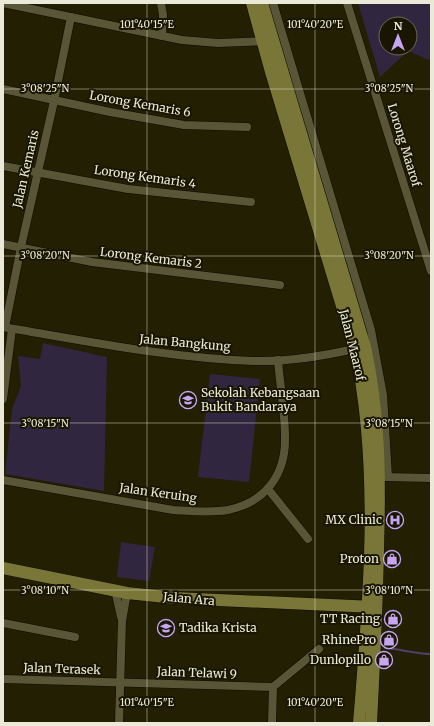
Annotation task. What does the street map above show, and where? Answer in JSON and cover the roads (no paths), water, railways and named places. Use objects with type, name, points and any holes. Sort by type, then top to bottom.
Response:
[{"type":"main road","name":"Jalan Maarof","points":[[252,3],[268,41],[360,348],[372,375],[378,428],[378,477],[372,607],[371,723]]},
{"type":"main road","name":"Jalan Maarof","points":[[262,3],[268,41]]},
{"type":"main road","name":"Jalan Ara","points":[[3,568],[127,593],[202,601],[372,607]]},
{"type":"main road","name":"Jalan Maarof","points":[[359,723],[372,607]]},
{"type":"street","points":[[161,3],[163,15],[162,36]]},
{"type":"street","name":"Jalan Maarof","points":[[273,3],[371,330],[384,395],[378,477]]},
{"type":"street","name":"Lorong Maarof","points":[[347,3],[429,258],[431,272]]},
{"type":"street","points":[[3,4],[182,40],[218,43],[268,41]]},
{"type":"street","name":"Jalan Kemaris","points":[[3,399],[7,328],[21,247],[54,101],[71,17]]},
{"type":"street","name":"Lorong Kemaris 6","points":[[3,89],[54,101],[184,125],[247,127]]},
{"type":"street","name":"Lorong Kemaris 4","points":[[3,166],[128,189],[251,202]]},
{"type":"street","name":"Lorong Kemaris 2","points":[[3,244],[92,262],[280,285]]},
{"type":"street","name":"Jalan Bangkung","points":[[7,328],[131,350],[254,361],[278,360],[360,348]]},
{"type":"street","name":"Jalan Keruing","points":[[3,480],[173,510],[200,512],[229,510],[251,502],[268,489],[277,477],[284,457],[285,437],[278,360]]},
{"type":"street","points":[[378,477],[431,478]]},
{"type":"street","points":[[268,489],[308,539]]},
{"type":"street","points":[[115,590],[122,621]]},
{"type":"street","points":[[118,723],[122,621],[127,593]]},
{"type":"street","points":[[3,623],[75,637]]},
{"type":"street","points":[[272,723],[273,687],[319,649]]},
{"type":"street","name":"Jalan Terasek","points":[[3,679],[120,683]]},
{"type":"street","name":"Jalan Telawi 9","points":[[120,683],[273,687]]},
{"type":"waterway","points":[[385,648],[431,654]]},
{"type":"place","name":"Sekolah Kebangsaan Bukit Bandaraya","points":[[188,400]]},
{"type":"place","name":"MX Clinic","points":[[395,520]]},
{"type":"place","name":"Proton","points":[[392,559]]},
{"type":"place","name":"TT Racing","points":[[393,619]]},
{"type":"place","name":"Tadika Krista","points":[[166,628]]},
{"type":"place","name":"RhinePro","points":[[389,640]]},
{"type":"place","name":"Dunlopillo","points":[[384,660]]}]
